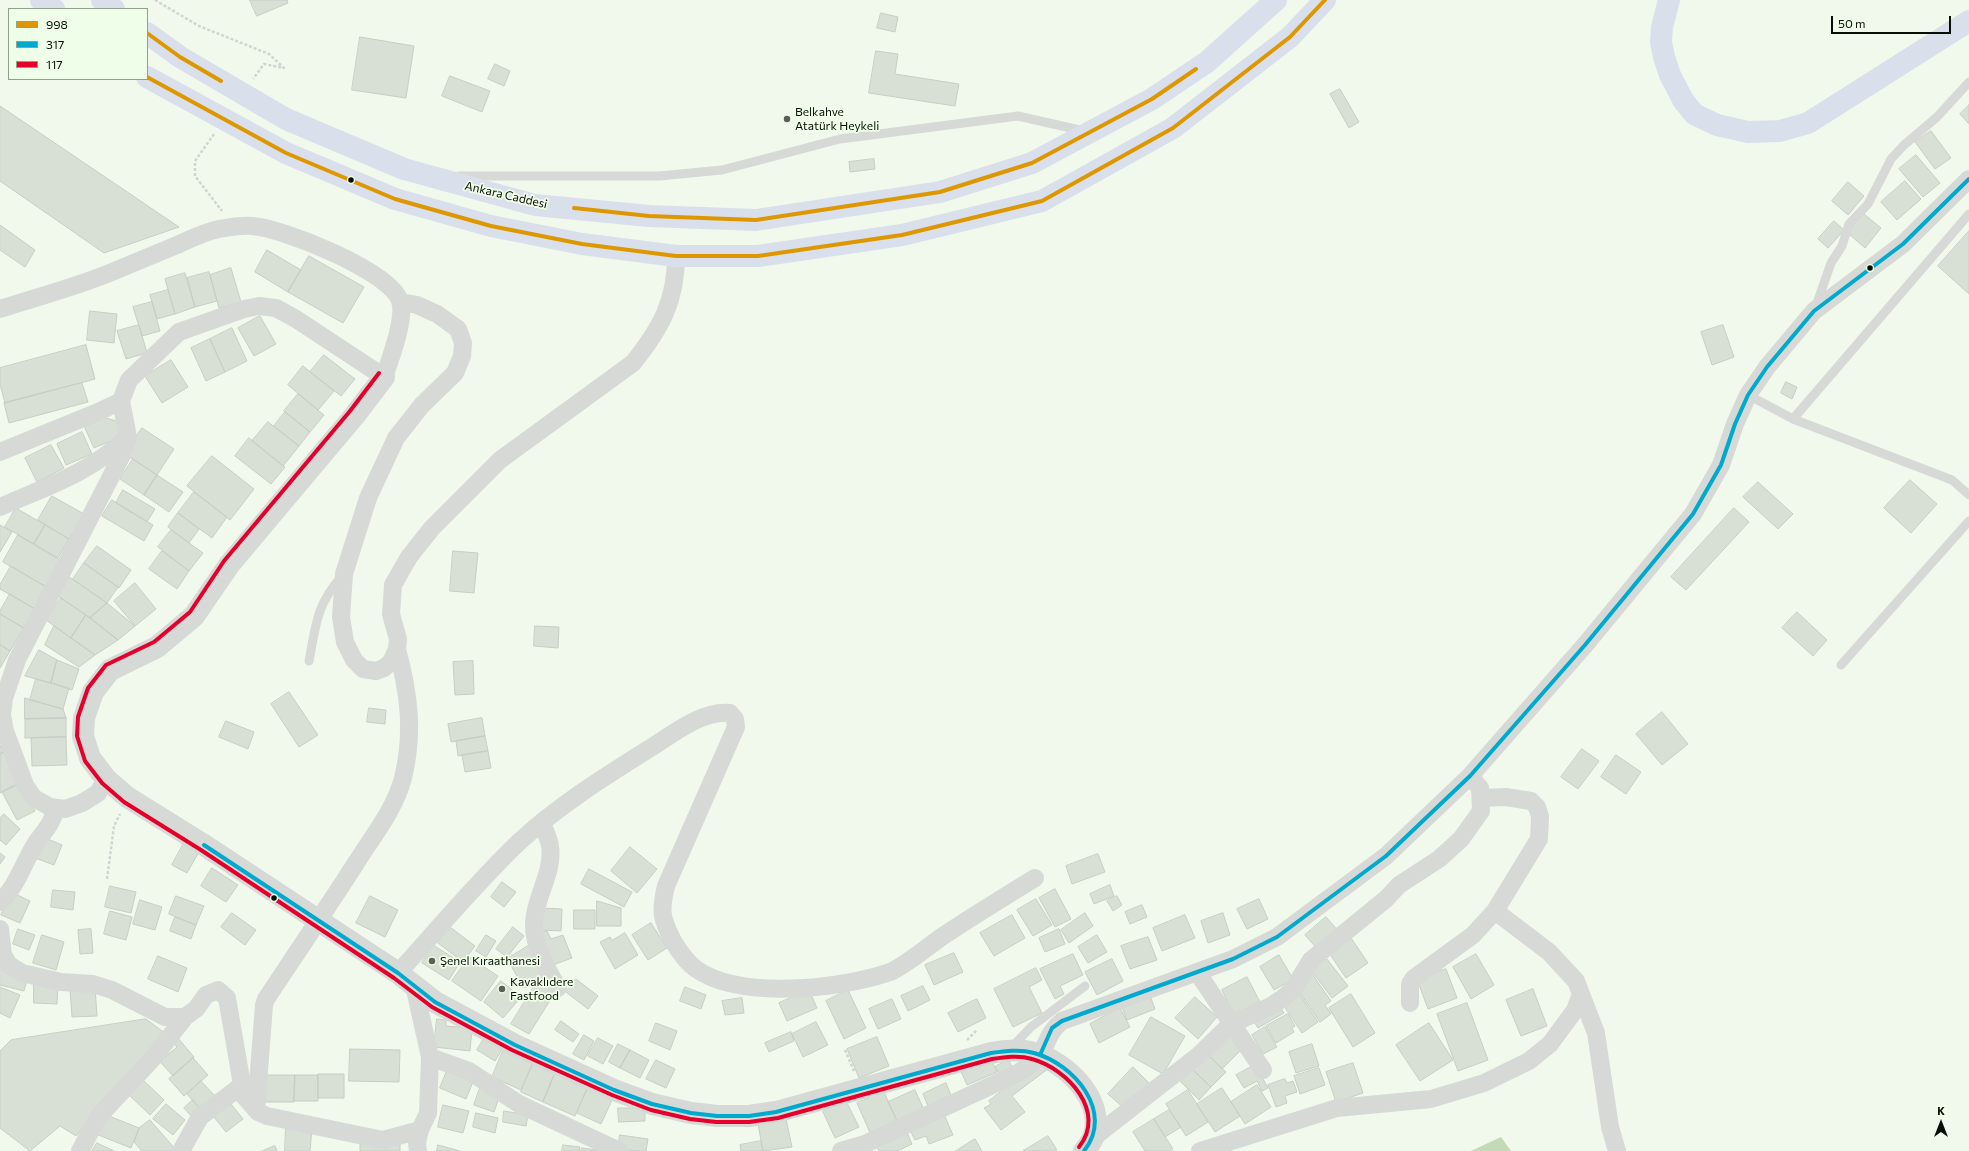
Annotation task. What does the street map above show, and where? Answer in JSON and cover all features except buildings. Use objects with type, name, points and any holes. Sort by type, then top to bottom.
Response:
[{"type":"highway","points":[[41,0],[53,8]]},
{"type":"highway","points":[[102,0],[113,8]]},
{"type":"highway","name":"Ankara Caddesi","points":[[148,34],[180,57],[286,119],[404,169],[535,204],[649,216],[756,220],[940,192],[1032,163],[1152,99],[1207,62],[1276,0]]},
{"type":"highway","points":[[148,78],[286,152],[395,199],[492,226],[582,244],[676,256],[758,256],[902,235],[1042,200],[1173,128],[1290,37],[1325,0]]},
{"type":"highway","points":[[1669,0],[1662,27],[1661,42],[1670,75],[1683,100],[1694,114],[1717,125],[1748,132],[1780,131],[1808,123],[1969,21]]},
{"type":"street","points":[[841,1151],[865,1144],[1014,1075],[1034,1062],[1040,1055],[1052,1028],[1062,1021],[1239,956],[1277,937],[1386,856],[1470,776],[1585,645],[1693,514],[1721,465],[1735,424],[1748,395],[1768,366],[1814,311],[1903,244],[1969,179]]},
{"type":"street","points":[[0,309],[110,273],[203,233],[234,226],[253,226],[275,231],[349,259],[379,278],[396,292],[401,302],[400,319],[395,343],[384,377],[229,565],[194,616],[157,647],[110,670],[93,692],[84,718],[83,736],[90,758],[106,778],[127,797],[204,845],[406,979],[435,1002],[515,1045],[614,1090],[652,1104],[691,1113],[717,1116],[749,1116],[776,1112],[991,1053],[1008,1050],[1040,1055],[1062,1068],[1086,1090],[1093,1103],[1095,1121],[1089,1145]]},
{"type":"street","points":[[401,302],[417,305],[437,314],[458,329],[463,343],[462,356],[455,373],[422,405],[396,438],[368,498],[344,574],[341,617],[345,642],[354,660],[363,669],[376,671],[384,668],[391,662],[397,649],[398,639],[391,614],[393,585],[409,557],[432,528],[500,460],[633,362],[648,344],[660,324],[674,292],[676,256]]},
{"type":"street","points":[[106,778],[98,794],[82,803],[65,809],[50,807],[34,798],[25,785],[5,731],[2,715],[4,698],[17,660],[122,455],[128,437],[121,401],[129,380],[179,332],[244,309],[260,306],[276,308],[296,319],[384,377]]},
{"type":"street","points":[[0,452],[98,412],[121,401]]},
{"type":"street","points":[[0,508],[84,469],[119,446],[128,437]]},
{"type":"street","points":[[256,1110],[264,1005],[266,999],[387,815],[403,779],[408,749],[409,717],[406,684],[397,649]]},
{"type":"street","points":[[406,979],[497,864],[542,822],[590,786],[679,730],[711,714],[730,713],[735,719],[736,727],[666,886],[661,907],[666,927],[676,946],[680,953],[695,969],[718,980],[750,987],[797,988],[848,983],[892,971],[1035,878]]},
{"type":"street","points":[[1089,1145],[1199,1055],[1231,1024],[1271,1006],[1283,998],[1294,988],[1312,960],[1386,899],[1399,885],[1439,859],[1461,839],[1481,811],[1480,788],[1470,776]]},
{"type":"street","points":[[1410,1003],[1410,984],[1414,978],[1473,935],[1495,911],[1539,839],[1540,816],[1537,807],[1531,801],[1506,797],[1481,798]]},
{"type":"street","points":[[0,902],[16,882],[33,846],[52,821],[56,808]]},
{"type":"street","points":[[542,822],[550,845],[549,866],[537,904],[534,924],[536,941],[544,966],[558,988]]},
{"type":"street","points":[[1495,911],[1549,952],[1576,981],[1596,1033],[1610,1127],[1617,1151]]},
{"type":"street","points":[[0,929],[3,956],[9,965],[22,973],[61,982],[93,984],[112,990],[165,1017],[185,1017]]},
{"type":"street","points":[[1197,972],[1263,1070]]},
{"type":"street","points":[[406,979],[430,1057],[428,1113],[420,1130],[417,1143],[418,1151]]},
{"type":"street","points":[[80,1151],[98,1117],[154,1057],[185,1017],[196,1009],[206,995],[218,990],[227,998],[241,1086],[244,1096],[256,1110],[267,1116],[383,1140],[420,1130]]},
{"type":"street","points":[[1200,1151],[1338,1108],[1431,1099],[1484,1083],[1529,1061],[1550,1044],[1575,1010],[1581,994]]},
{"type":"street","points":[[430,1057],[469,1071],[519,1104],[619,1151]]},
{"type":"street","points":[[181,1151],[200,1117],[241,1086]]},
{"type":"lane","points":[[1814,311],[1831,263],[1842,246],[1849,224],[1868,204],[1891,159],[1904,145],[1937,117],[1969,82]]},
{"type":"lane","points":[[428,176],[659,176],[714,170],[840,140],[1018,116],[1090,132]]},
{"type":"lane","points":[[1794,419],[1969,214]]},
{"type":"lane","points":[[1748,395],[1794,419],[1952,480],[1969,494]]},
{"type":"lane","points":[[1841,665],[1969,521]]},
{"type":"lane","points":[[309,661],[318,613],[331,588],[344,574]]},
{"type":"lane","points":[[1008,1050],[1031,1027],[1084,986]]},
{"type":"path","points":[[155,0],[198,26],[269,54],[284,68],[264,64]]},
{"type":"path","points":[[195,161],[195,176],[234,226]]},
{"type":"path","points":[[106,879],[114,826],[127,797]]},
{"type":"path","points":[[845,1050],[855,1074],[857,1089]]},
{"type":"green space","points":[[1501,1137],[1511,1151],[1471,1151]]},
{"type":"transit line","name":"998","points":[[148,78],[286,153],[395,199],[491,226],[582,244],[676,256],[758,256],[902,235],[1042,201],[1173,128],[1290,37],[1325,0]]},
{"type":"transit line","name":"998","points":[[148,34],[180,57],[221,81]]},
{"type":"transit line","name":"998","points":[[574,208],[649,216],[756,220],[940,192],[1032,163],[1152,99],[1196,69]]},
{"type":"transit line","name":"317","points":[[1040,1055],[1052,1028],[1062,1021],[1233,959],[1277,937],[1386,856],[1470,776],[1585,645],[1693,514],[1721,465],[1735,424],[1748,395],[1767,367],[1814,311],[1903,244],[1969,179]]},
{"type":"transit line","name":"117","points":[[379,373],[350,411],[224,561],[190,612],[154,642],[106,665],[88,688],[78,717],[77,736],[85,761],[102,783],[124,802],[201,850],[394,978],[432,1007],[512,1050],[612,1095],[651,1110],[690,1119],[716,1122],[749,1122],[778,1118],[992,1059],[1022,1057],[1046,1064],[1070,1082],[1080,1094],[1086,1106],[1089,1120],[1086,1134],[1079,1147]]},
{"type":"transit line","name":"317","points":[[204,845],[398,973],[435,1002],[515,1045],[614,1090],[652,1104],[691,1113],[717,1116],[749,1116],[776,1112],[991,1053],[1023,1051],[1034,1053],[1063,1067],[1076,1079],[1086,1092],[1092,1106],[1095,1121],[1092,1136],[1084,1151]]},
{"type":"place","name":"Belkahve Atatürk Heykeli","points":[[787,119]]},
{"type":"place","name":"Şenel Kıraathanesi","points":[[432,961]]},
{"type":"place","name":"Kavaklıdere Fastfood","points":[[502,989]]}]
